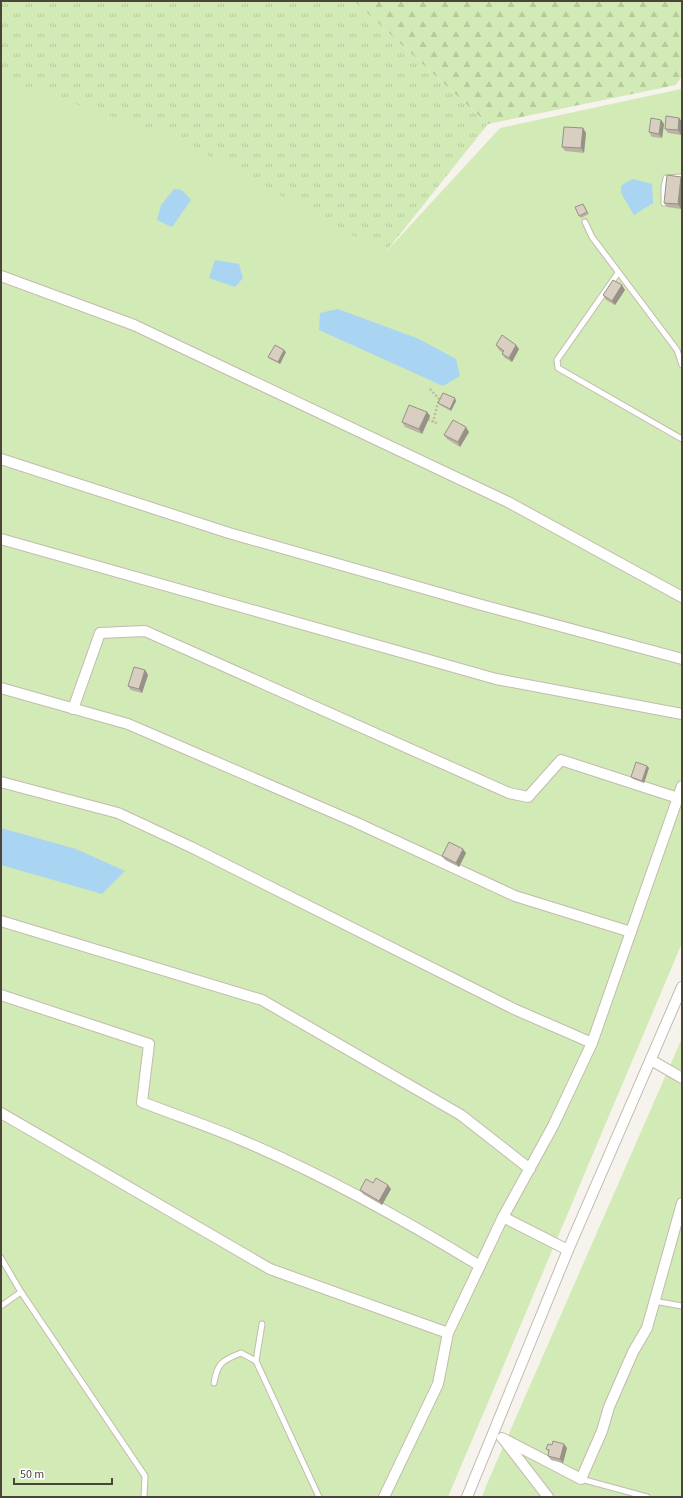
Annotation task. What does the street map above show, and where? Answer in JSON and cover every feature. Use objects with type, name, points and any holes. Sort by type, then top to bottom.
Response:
[{"type":"street","points":[[1,276],[134,324],[508,502],[682,596]]},
{"type":"street","points":[[1,459],[229,532],[486,606],[682,659]]},
{"type":"street","points":[[1,539],[496,679],[682,714]]},
{"type":"street","points":[[73,709],[100,633],[145,631],[509,793],[528,797],[561,760],[678,798]]},
{"type":"street","points":[[1,688],[128,724],[182,746],[355,822],[515,896],[631,932]]},
{"type":"street","points":[[1,782],[118,813],[193,848],[514,1009],[592,1043]]},
{"type":"street","points":[[384,1497],[438,1384],[448,1333],[503,1217],[553,1126],[592,1043],[682,786]]},
{"type":"street","points":[[1,921],[262,1000],[461,1115],[530,1169]]},
{"type":"street","points":[[467,1497],[568,1250],[682,988]]},
{"type":"street","points":[[1,995],[149,1044],[142,1102],[240,1139],[298,1165],[425,1232],[480,1266]]},
{"type":"street","points":[[651,1060],[682,1078]]},
{"type":"street","points":[[1,1114],[270,1269],[448,1333]]},
{"type":"street","points":[[502,1438],[581,1480],[602,1431],[609,1407],[633,1352],[647,1328],[682,1203]]},
{"type":"street","points":[[503,1217],[568,1250]]},
{"type":"street","points":[[495,1430],[548,1497]]},
{"type":"lane","points":[[664,202],[664,187],[666,178],[682,177]]},
{"type":"lane","points":[[585,222],[592,237],[677,350],[682,365]]},
{"type":"lane","points":[[618,273],[557,360],[558,368],[682,438]]},
{"type":"lane","points":[[1,1258],[21,1292],[145,1476],[144,1497]]},
{"type":"lane","points":[[1,1306],[21,1292]]},
{"type":"lane","points":[[654,1301],[682,1306]]},
{"type":"lane","points":[[262,1324],[256,1361],[319,1497]]},
{"type":"lane","points":[[214,1383],[216,1371],[224,1360],[241,1353],[256,1361]]},
{"type":"lane","points":[[581,1480],[647,1497]]},
{"type":"path","points":[[430,389],[438,399],[433,422]]},
{"type":"path","points":[[428,419],[438,424]]},
{"type":"green space","points":[[1,1],[354,1],[488,124],[385,253],[1,105]]},
{"type":"green space","points":[[354,1],[682,1],[682,76],[676,85],[488,124]]},
{"type":"green space","points":[[1,78],[180,140],[385,253],[500,128],[681,89],[682,87],[682,943],[448,1497],[1,1497]]},
{"type":"green space","points":[[682,1038],[682,1497],[482,1497],[486,1486]]},
{"type":"water","points":[[633,179],[652,184],[653,203],[634,215],[621,193],[621,186]]},
{"type":"water","points":[[174,189],[182,190],[191,200],[172,227],[157,220],[161,205]]},
{"type":"water","points":[[215,260],[239,264],[243,278],[235,287],[209,278]]},
{"type":"water","points":[[338,309],[419,339],[456,359],[460,376],[443,386],[319,330],[320,313]]},
{"type":"water","points":[[1,828],[76,849],[125,871],[102,894],[1,865]]},
{"type":"building","points":[[666,116],[679,118],[678,130],[665,129]]},
{"type":"building","points":[[651,118],[661,120],[659,134],[649,132]]},
{"type":"building","points":[[564,127],[583,128],[581,148],[562,147]]},
{"type":"building","points":[[667,175],[681,177],[678,204],[664,203]]},
{"type":"building","points":[[583,204],[587,212],[579,216],[575,207]]},
{"type":"building","points":[[613,280],[622,285],[612,301],[603,295]]},
{"type":"building","points":[[502,335],[516,345],[509,358],[502,354],[504,351],[496,345]]},
{"type":"building","points":[[275,345],[284,350],[278,362],[268,357]]},
{"type":"building","points":[[443,393],[455,398],[450,409],[438,403]]},
{"type":"building","points":[[409,405],[427,412],[419,429],[402,422]]},
{"type":"building","points":[[453,420],[466,427],[458,442],[444,435]]},
{"type":"building","points":[[134,667],[145,670],[139,689],[128,686]]},
{"type":"building","points":[[636,762],[647,766],[642,781],[631,777]]},
{"type":"building","points":[[449,842],[463,849],[456,863],[442,856]]},
{"type":"building","points":[[376,1178],[388,1185],[379,1201],[360,1190],[366,1179],[373,1183]]},
{"type":"building","points":[[553,1441],[564,1444],[560,1459],[548,1456],[549,1450],[546,1449],[548,1444],[552,1445]]}]
